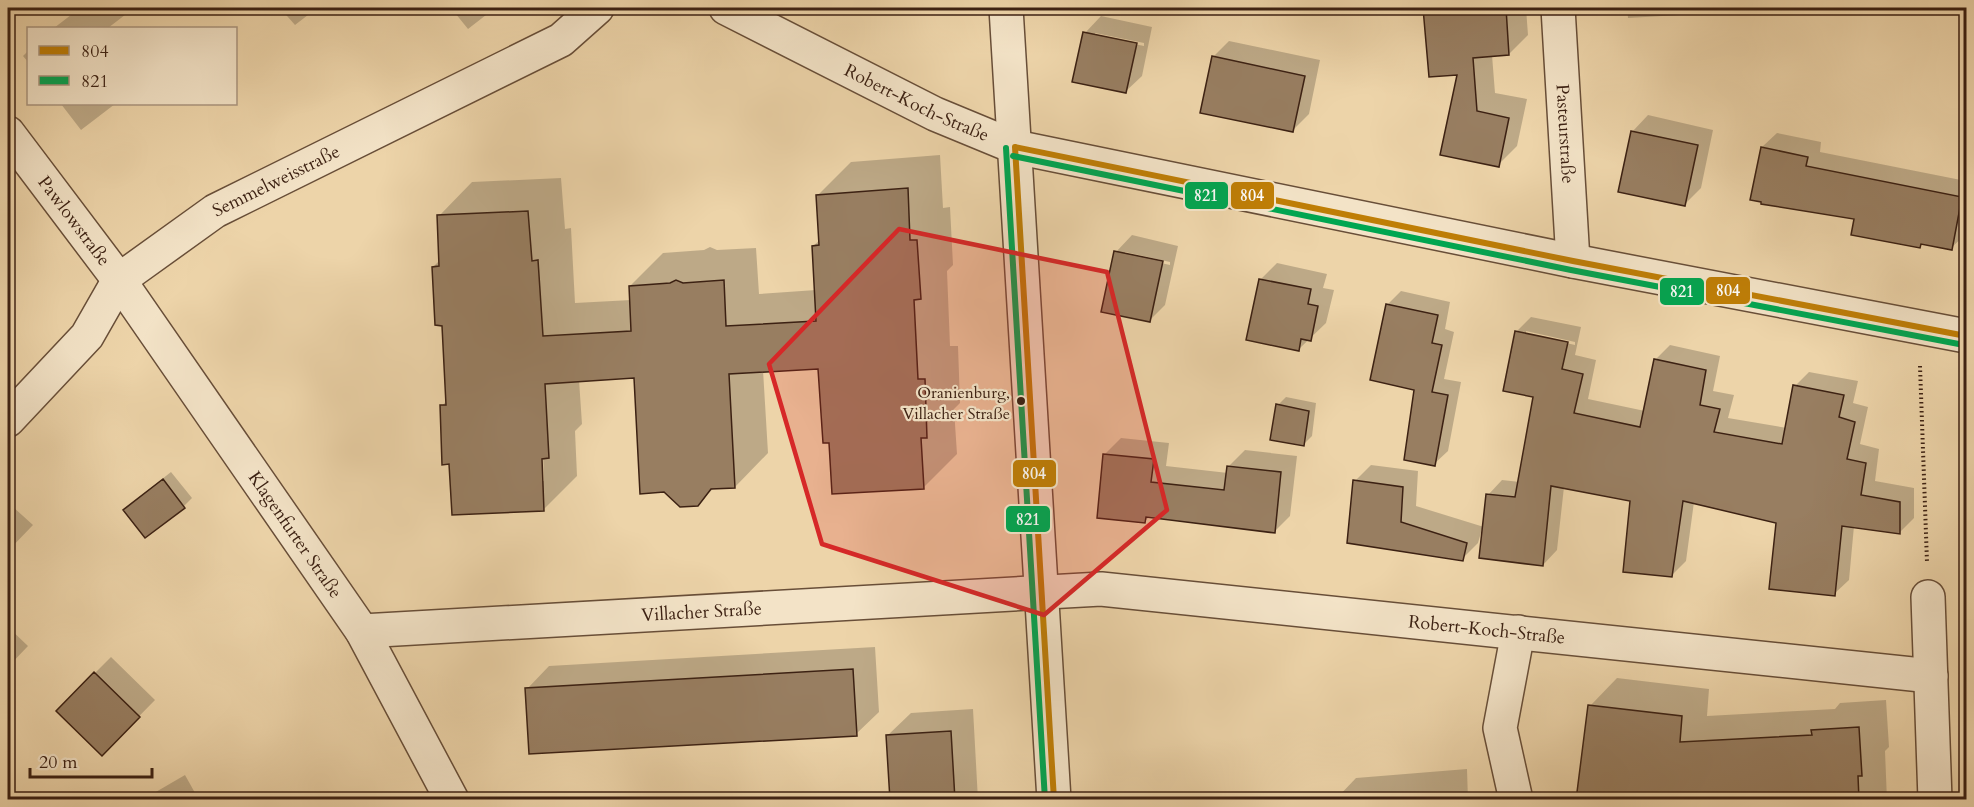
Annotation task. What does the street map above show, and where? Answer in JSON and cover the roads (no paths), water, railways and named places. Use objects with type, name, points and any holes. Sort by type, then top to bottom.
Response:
[{"type":"street","name":"Semmelweisstraße","points":[[8,420],[87,336],[119,280],[215,211],[561,40],[597,8]]},
{"type":"street","name":"Robert-Koch-Straße","points":[[726,8],[935,114],[1015,147],[1573,261],[1966,336]]},
{"type":"street","points":[[1006,8],[1054,800]]},
{"type":"street","name":"Pasteurstraße","points":[[1558,8],[1573,261]]},
{"type":"street","name":"Pawlowstraße","points":[[8,133],[119,280]]},
{"type":"street","name":"Klagenfurter Straße","points":[[119,280],[362,631],[453,800]]},
{"type":"street","name":"Robert-Koch-Straße","points":[[1042,591],[1101,589],[1931,676]]},
{"type":"street","name":"Villacher Straße","points":[[362,631],[1042,591]]},
{"type":"street","points":[[1928,597],[1935,800]]},
{"type":"street","points":[[1516,800],[1500,728],[1518,632]]},
{"type":"place","name":"Oranienburg, Villacher Straße","points":[[1021,401]]}]
